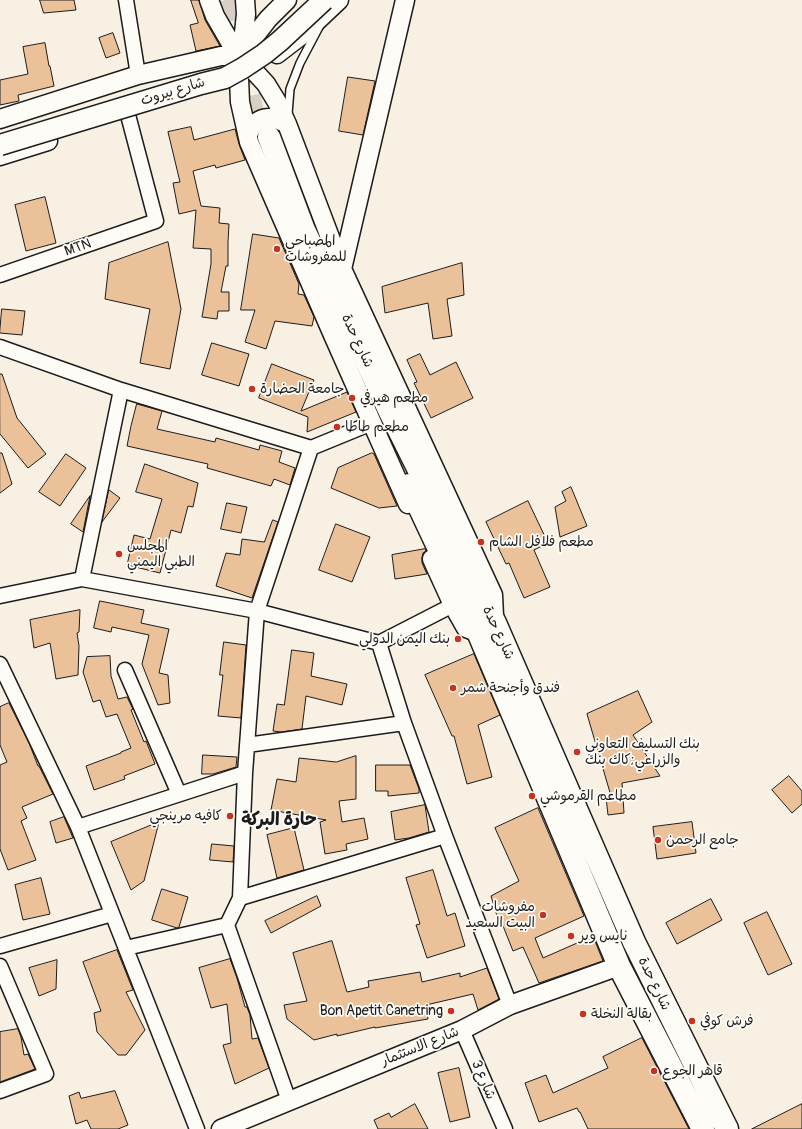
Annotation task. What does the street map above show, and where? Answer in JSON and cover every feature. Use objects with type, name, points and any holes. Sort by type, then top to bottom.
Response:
[{"type":"main road","name":"شارع بيروت","points":[[0,132],[201,70],[219,66],[237,58],[255,46],[272,32],[305,0]]},
{"type":"main road","name":"شارع بيروت","points":[[0,145],[225,78],[264,54],[331,3]]},
{"type":"main road","name":"شارع حدة","points":[[259,137],[296,235],[380,421],[487,628],[634,942],[727,1129]]},
{"type":"main road","name":"شارع حدة","points":[[487,628],[619,966],[704,1129]]},
{"type":"street","points":[[126,0],[138,75],[135,113]]},
{"type":"street","points":[[213,5],[226,0]]},
{"type":"street","points":[[240,102],[239,79],[246,14],[245,0]]},
{"type":"street","points":[[0,156],[135,113],[222,88],[231,80],[254,37],[268,19],[287,0]]},
{"type":"street","points":[[342,269],[405,0]]},
{"type":"street","points":[[0,119],[138,75],[221,56],[227,56],[241,61],[259,63],[270,59],[303,34],[331,3]]},
{"type":"street","points":[[213,5],[221,56]]},
{"type":"street","points":[[213,5],[241,61],[255,72],[266,84],[277,102],[287,124],[342,269],[494,595],[487,628],[466,628],[453,605],[249,142],[259,137]]},
{"type":"street","points":[[222,88],[236,95],[259,137]]},
{"type":"street","name":"MTN","points":[[0,275],[156,220],[135,113]]},
{"type":"street","points":[[259,137],[252,126],[260,120],[268,118],[278,119],[287,124]]},
{"type":"street","points":[[0,347],[121,390],[312,448],[372,424]]},
{"type":"street","points":[[82,579],[121,390]]},
{"type":"street","points":[[289,1101],[227,925],[240,898],[245,773],[257,610],[312,448]]},
{"type":"street","points":[[0,596],[82,579],[257,610],[379,643],[453,605]]},
{"type":"street","points":[[379,643],[404,723],[445,836],[510,1005]]},
{"type":"street","points":[[0,664],[3,678],[78,827],[197,1129]]},
{"type":"street","points":[[125,670],[179,794]]},
{"type":"street","points":[[248,745],[404,723]]},
{"type":"street","points":[[78,827],[245,773]]},
{"type":"street","points":[[240,898],[445,836]]},
{"type":"street","points":[[0,946],[112,914]]},
{"type":"street","points":[[126,948],[227,925]]},
{"type":"street","points":[[0,966],[46,1074],[0,1091]]},
{"type":"street","name":"شارع الاستثمار","points":[[221,1129],[462,1030],[510,1005],[619,966]]},
{"type":"street","name":"شارع 3","points":[[462,1030],[505,1129]]},
{"type":"lane","points":[[287,124],[290,89],[300,63],[331,3]]},
{"type":"building","points":[[40,0],[74,0],[76,10],[44,13]]},
{"type":"building","points":[[191,0],[199,0],[205,20],[220,46],[196,51],[190,25],[198,23]]},
{"type":"building","points":[[113,33],[120,53],[106,58],[99,38]]},
{"type":"building","points":[[45,43],[54,86],[18,95],[19,101],[0,105],[0,80],[28,74],[23,47]]},
{"type":"building","points":[[348,77],[375,81],[363,135],[339,131]]},
{"type":"building","points":[[191,127],[194,140],[235,129],[245,160],[216,168],[215,165],[193,171],[201,206],[220,208],[219,223],[229,224],[228,266],[226,266],[221,292],[229,292],[229,311],[218,311],[217,319],[202,317],[211,264],[211,249],[193,248],[196,210],[179,214],[173,183],[180,182],[168,132]]},
{"type":"building","points":[[45,197],[56,243],[26,251],[15,205]]},
{"type":"building","points":[[253,234],[279,238],[299,284],[298,294],[304,295],[314,317],[312,326],[275,321],[266,349],[245,342],[255,310],[241,310]]},
{"type":"building","points":[[168,242],[181,309],[170,369],[140,363],[150,309],[105,299],[109,263]]},
{"type":"building","points":[[462,263],[464,295],[447,299],[452,336],[433,339],[428,303],[385,313],[382,287]]},
{"type":"building","points":[[2,309],[25,311],[22,335],[0,333]]},
{"type":"building","points":[[212,343],[249,354],[239,386],[202,375]]},
{"type":"building","points":[[420,354],[430,375],[456,362],[473,398],[431,418],[414,383],[417,382],[407,360]]},
{"type":"building","points":[[272,364],[314,380],[301,411],[347,392],[356,412],[307,432],[308,417],[259,398]]},
{"type":"building","points":[[0,374],[2,374],[17,418],[46,454],[28,468],[0,434]]},
{"type":"building","points":[[137,404],[162,411],[157,429],[215,442],[216,438],[259,450],[260,445],[282,451],[279,462],[295,468],[290,485],[274,479],[271,486],[207,468],[208,464],[127,446]]},
{"type":"building","points":[[0,453],[2,453],[12,484],[0,493]]},
{"type":"building","points":[[372,453],[374,454],[397,506],[379,508],[331,488],[338,468]]},
{"type":"building","points":[[66,454],[86,468],[60,506],[39,492]]},
{"type":"building","points":[[145,464],[198,483],[193,507],[188,506],[181,533],[171,530],[160,573],[127,565],[134,535],[150,539],[162,499],[136,492]]},
{"type":"building","points":[[571,487],[587,526],[560,537],[555,507],[566,501],[562,492]]},
{"type":"building","points":[[109,490],[120,498],[102,522]]},
{"type":"building","points":[[90,496],[83,532],[71,524]]},
{"type":"building","points":[[528,501],[548,543],[534,550],[550,587],[524,598],[509,563],[506,564],[486,522]]},
{"type":"building","points":[[227,503],[247,507],[241,533],[221,529]]},
{"type":"building","points":[[273,520],[278,522],[252,598],[216,586],[226,553],[240,555],[242,539],[264,542]]},
{"type":"building","points":[[336,524],[370,537],[352,582],[319,570]]},
{"type":"building","points":[[425,549],[426,551],[423,553],[422,563],[427,574],[395,579],[392,555]]},
{"type":"building","points":[[100,601],[144,610],[141,623],[169,629],[159,673],[168,675],[170,703],[158,705],[142,664],[149,635],[112,627],[111,632],[94,628]]},
{"type":"building","points":[[80,610],[79,632],[77,633],[79,646],[78,675],[56,679],[50,643],[34,648],[30,620]]},
{"type":"building","points":[[224,642],[246,645],[241,718],[218,716],[223,675],[220,675]]},
{"type":"building","points":[[292,650],[314,653],[311,676],[347,684],[342,705],[306,696],[302,729],[281,732],[273,731],[277,704],[284,705]]},
{"type":"building","points":[[474,654],[500,715],[478,725],[492,777],[467,784],[454,736],[452,736],[425,675]]},
{"type":"building","points":[[110,656],[111,676],[118,699],[127,697],[133,709],[131,710],[144,742],[146,741],[155,764],[124,776],[125,779],[94,790],[86,766],[131,748],[117,714],[106,717],[100,700],[93,702],[83,672],[87,657]]},
{"type":"building","points":[[638,691],[652,722],[633,735],[660,776],[622,783],[624,813],[608,815],[606,797],[611,796],[587,714]]},
{"type":"building","points":[[9,703],[29,743],[38,766],[53,794],[22,807],[27,818],[21,821],[36,860],[8,870],[0,849],[0,765],[7,762],[0,745],[0,707]]},
{"type":"building","points":[[203,755],[237,757],[236,767],[213,774],[202,774]]},
{"type":"building","points":[[356,756],[356,799],[339,801],[342,822],[364,818],[368,839],[346,844],[347,850],[325,854],[320,822],[326,820],[271,810],[277,779],[296,782],[299,758],[336,762]]},
{"type":"building","points":[[376,765],[410,765],[419,789],[419,793],[388,796],[388,791],[376,791]]},
{"type":"building","points":[[789,776],[802,791],[802,804],[792,813],[772,790]]},
{"type":"building","points":[[425,805],[429,832],[409,838],[395,840],[391,812]]},
{"type":"building","points":[[538,808],[584,916],[535,938],[543,958],[593,936],[603,961],[539,983],[523,947],[513,951],[499,916],[497,916],[491,896],[519,881],[495,828]]},
{"type":"building","points":[[64,817],[73,838],[56,843],[50,822]]},
{"type":"building","points":[[159,822],[144,881],[131,890],[111,842]]},
{"type":"building","points":[[692,822],[696,853],[657,859],[653,827]]},
{"type":"building","points":[[294,828],[304,870],[277,878],[267,835]]},
{"type":"building","points":[[212,844],[234,846],[233,862],[210,860]]},
{"type":"building","points":[[433,870],[447,916],[455,913],[465,946],[427,958],[416,925],[420,924],[406,878]]},
{"type":"building","points":[[41,878],[50,914],[23,920],[15,885]]},
{"type":"building","points":[[162,889],[188,897],[179,927],[177,928],[152,920]]},
{"type":"building","points":[[317,896],[321,906],[271,933],[265,921]]},
{"type":"building","points":[[711,899],[722,920],[677,944],[666,923]]},
{"type":"building","points":[[767,912],[792,964],[768,975],[744,923]]},
{"type":"building","points":[[332,941],[347,992],[369,987],[368,981],[420,972],[422,982],[460,973],[460,977],[487,968],[499,999],[478,1010],[473,994],[426,1005],[428,1019],[375,1027],[337,1036],[337,1034],[314,1040],[287,1019],[284,1005],[307,1001],[293,953]]},
{"type":"building","points":[[117,950],[133,990],[126,992],[145,1030],[126,1055],[118,1055],[97,1032],[94,1013],[101,1011],[83,962]]},
{"type":"building","points":[[230,959],[245,1007],[247,1007],[250,1015],[252,1039],[258,1038],[269,1068],[235,1084],[223,1045],[231,1043],[227,1004],[211,1008],[199,968]]},
{"type":"building","points":[[57,960],[56,989],[39,996],[29,968]]},
{"type":"building","points":[[18,1029],[24,1055],[28,1054],[35,1069],[0,1082],[0,1032]]},
{"type":"building","points":[[642,1038],[689,1129],[588,1129],[577,1108],[539,1122],[525,1083],[546,1075],[553,1093],[608,1068],[603,1057]]},
{"type":"building","points":[[459,1068],[470,1117],[450,1122],[438,1073]]},
{"type":"building","points":[[115,1091],[128,1125],[118,1129],[91,1129],[87,1120],[76,1124],[69,1096],[79,1092],[81,1098]]},
{"type":"building","points":[[415,1104],[428,1129],[378,1129],[374,1120],[389,1113],[391,1117]]},
{"type":"building","points":[[802,1104],[802,1129],[752,1129]]},
{"type":"tunnel","points":[[226,0],[260,140]]},
{"type":"place","name":"المصباحي للمفروشات","points":[[277,249]]},
{"type":"place","name":"جامعة الحضارة","points":[[252,389]]},
{"type":"place","name":"مطعم هيرفي","points":[[352,398]]},
{"type":"place","name":"مطعم طاطا","points":[[337,427]]},
{"type":"place","name":"مطعم فلافل الشام","points":[[481,542]]},
{"type":"place","name":"المجلس الطبي اليمني","points":[[119,554]]},
{"type":"place","name":"بنك اليمن الدولي","points":[[458,639]]},
{"type":"place","name":"فندق وأجنحة شمر","points":[[453,688]]},
{"type":"place","name":"بنك التسليف التعاوني والزراعي;كاك بنك","points":[[577,752]]},
{"type":"place","name":"مطاعم القرموشي","points":[[532,796]]},
{"type":"place","name":"كافيه مرينجي","points":[[230,816]]},
{"type":"place","name":"جامع الرحمن","points":[[658,840]]},
{"type":"place","name":"مفروشات البيت السعيد","points":[[543,915]]},
{"type":"place","name":"نايس وير","points":[[571,936]]},
{"type":"place","name":"Bon Apetit Canetring","points":[[451,1011]]},
{"type":"place","name":"بقالة النخلة","points":[[583,1014]]},
{"type":"place","name":"فرش كوفي","points":[[692,1021]]},
{"type":"place","name":"قاهر الجوع","points":[[654,1071]]},
{"type":"district","name":"حارة البركة","points":[[279,820]]}]
